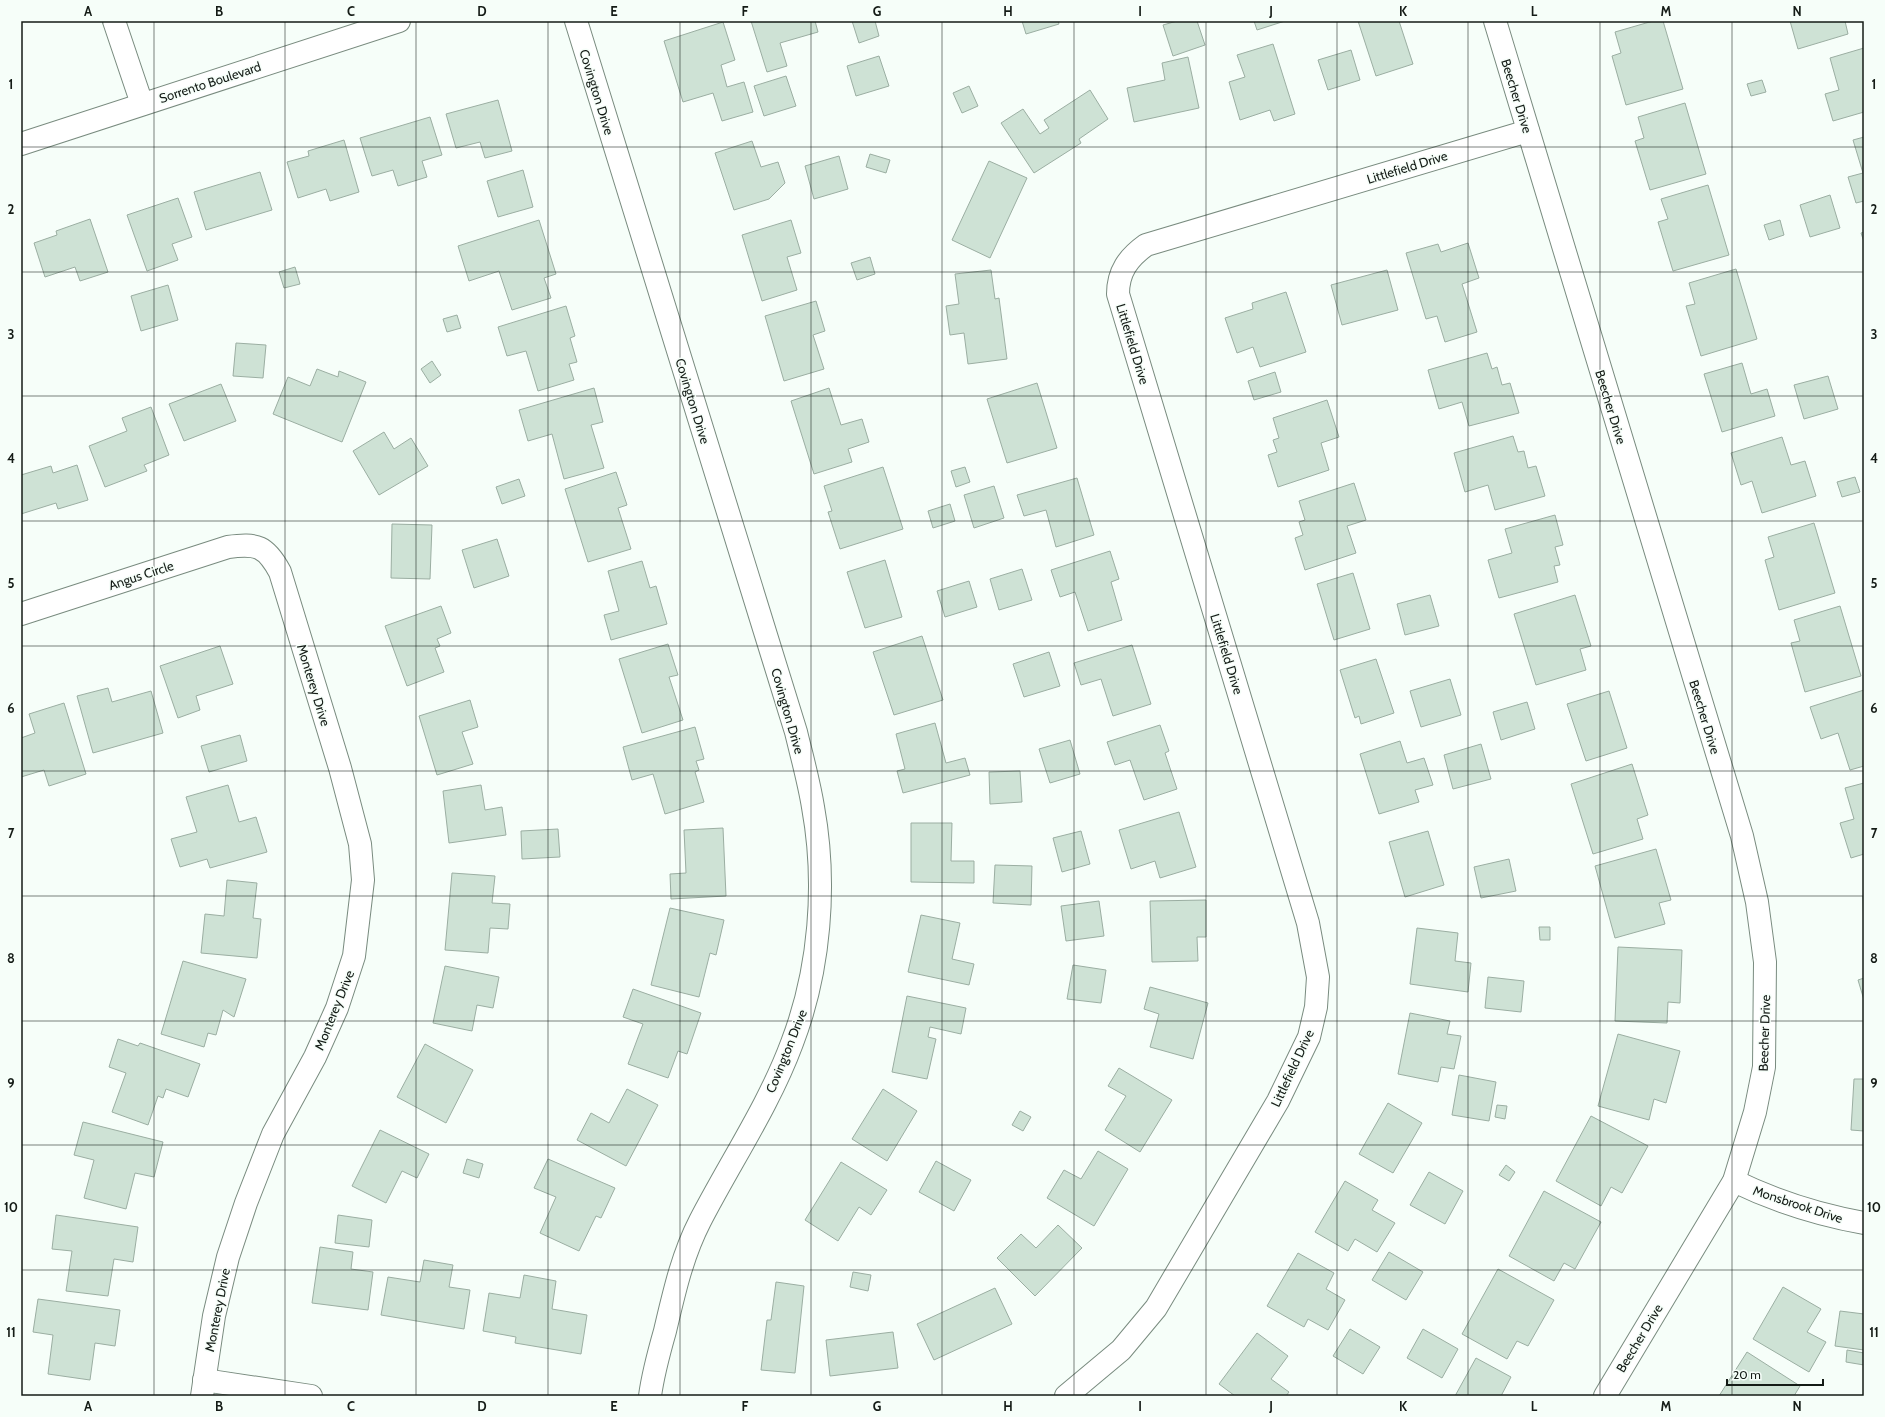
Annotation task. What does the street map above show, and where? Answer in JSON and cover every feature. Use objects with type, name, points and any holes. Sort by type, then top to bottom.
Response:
[{"type":"street","points":[[114,21],[142,104]]},
{"type":"street","name":"Sorrento Boulevard","points":[[21,144],[399,21]]},
{"type":"street","name":"Covington Drive","points":[[576,21],[796,732],[813,807],[818,849],[820,897],[812,966],[805,1004],[792,1043],[771,1092],[699,1223],[680,1269],[650,1396]]},
{"type":"street","name":"Beecher Drive","points":[[1494,21],[1742,836],[1757,902],[1765,962],[1764,1067],[1755,1112],[1734,1181],[1605,1396]]},
{"type":"street","name":"Littlefield Drive","points":[[1066,1396],[1121,1350],[1156,1308],[1278,1101],[1309,1036],[1316,1007],[1318,977],[1308,923],[1118,294],[1118,280],[1124,266],[1134,254],[1146,245],[1528,131]]},
{"type":"street","name":"Angus Circle","points":[[21,614],[228,547],[247,544],[263,548]]},
{"type":"street","name":"Monterey Drive","points":[[203,1388],[214,1316],[228,1257],[246,1203],[273,1134],[315,1057],[337,1008],[354,956],[363,880],[360,844],[340,768],[280,572],[272,557],[263,548]]},
{"type":"street","name":"Monsbrook Drive","points":[[1734,1181],[1767,1197],[1838,1218],[1864,1222]]},
{"type":"street","points":[[203,1388],[311,1396]]},
{"type":"building","points":[[751,21],[815,21],[818,32],[780,43],[787,66],[767,72]]},
{"type":"building","points":[[852,21],[875,21],[879,36],[859,43]]},
{"type":"building","points":[[1022,21],[1058,21],[1059,24],[1026,34]]},
{"type":"building","points":[[1177,21],[1197,21],[1205,45],[1173,56],[1163,25]]},
{"type":"building","points":[[1254,21],[1285,21],[1257,30]]},
{"type":"building","points":[[1358,21],[1399,21],[1413,64],[1376,76]]},
{"type":"building","points":[[1653,21],[1663,21],[1683,89],[1626,105],[1612,56],[1621,53],[1615,32]]},
{"type":"building","points":[[1790,21],[1845,21],[1848,34],[1798,49]]},
{"type":"building","points":[[723,22],[735,60],[721,65],[727,87],[744,82],[753,112],[722,121],[713,93],[683,102],[664,41]]},
{"type":"building","points":[[1273,44],[1295,114],[1274,121],[1270,110],[1240,120],[1229,82],[1245,77],[1237,55]]},
{"type":"building","points":[[1864,48],[1864,112],[1833,121],[1825,94],[1839,90],[1830,58]]},
{"type":"building","points":[[1351,50],[1360,80],[1328,90],[1318,60]]},
{"type":"building","points":[[879,56],[889,86],[856,96],[847,66]]},
{"type":"building","points":[[1188,57],[1199,108],[1134,122],[1127,88],[1165,80],[1162,63]]},
{"type":"building","points":[[786,76],[796,106],[764,116],[754,86]]},
{"type":"building","points":[[1762,80],[1766,92],[1751,96],[1747,84]]},
{"type":"building","points":[[969,86],[978,106],[962,113],[953,93]]},
{"type":"building","points":[[1090,90],[1108,119],[1079,139],[1081,143],[1034,173],[1001,123],[1023,109],[1040,134],[1049,128],[1044,120]]},
{"type":"building","points":[[498,100],[512,151],[485,158],[480,142],[456,148],[446,114]]},
{"type":"building","points":[[1685,103],[1706,174],[1650,190],[1635,141],[1644,138],[1638,117]]},
{"type":"building","points":[[430,117],[442,155],[422,161],[427,177],[398,186],[393,170],[372,176],[360,138]]},
{"type":"building","points":[[1864,137],[1864,201],[1856,203],[1848,177],[1863,173],[1853,140]]},
{"type":"building","points":[[344,140],[359,192],[330,201],[326,189],[298,198],[287,162],[309,156],[308,151]]},
{"type":"building","points":[[752,141],[761,167],[778,162],[785,183],[769,199],[734,210],[715,153]]},
{"type":"building","points":[[870,154],[890,160],[886,173],[866,167]]},
{"type":"building","points":[[839,156],[848,189],[814,199],[805,166]]},
{"type":"building","points":[[989,161],[1027,178],[990,258],[952,240]]},
{"type":"building","points":[[523,170],[533,207],[498,217],[487,181]]},
{"type":"building","points":[[260,172],[272,210],[206,230],[194,192]]},
{"type":"building","points":[[1708,185],[1729,255],[1673,271],[1658,222],[1668,219],[1661,199]]},
{"type":"building","points":[[1830,195],[1840,228],[1810,237],[1800,205]]},
{"type":"building","points":[[178,198],[192,237],[172,244],[178,260],[147,271],[127,215]]},
{"type":"building","points":[[90,219],[108,272],[80,281],[75,267],[45,277],[34,243],[57,235],[56,231]]},
{"type":"building","points":[[539,220],[556,274],[544,278],[551,298],[512,310],[499,271],[469,281],[458,246]]},
{"type":"building","points":[[791,220],[801,253],[787,257],[797,290],[762,301],[742,235]]},
{"type":"building","points":[[1780,220],[1784,235],[1769,240],[1764,225]]},
{"type":"building","points":[[1864,232],[1864,242],[1861,233]]},
{"type":"building","points":[[1468,243],[1479,278],[1462,284],[1477,332],[1445,342],[1437,316],[1426,319],[1406,253],[1438,244],[1441,252]]},
{"type":"building","points":[[870,257],[875,274],[857,280],[851,263]]},
{"type":"building","points":[[295,267],[300,284],[284,288],[279,272]]},
{"type":"building","points":[[1736,269],[1757,339],[1701,356],[1686,306],[1695,304],[1689,283]]},
{"type":"building","points":[[991,270],[995,299],[999,298],[1007,359],[968,364],[964,333],[950,335],[946,306],[959,304],[955,274]]},
{"type":"building","points":[[1387,270],[1398,310],[1342,325],[1331,285]]},
{"type":"building","points":[[168,285],[178,320],[141,331],[131,296]]},
{"type":"building","points":[[1286,292],[1306,352],[1260,367],[1253,347],[1237,353],[1225,318],[1253,309],[1252,303]]},
{"type":"building","points":[[816,301],[825,331],[813,335],[824,369],[784,381],[765,316]]},
{"type":"building","points":[[566,306],[575,336],[570,338],[577,362],[569,364],[574,380],[538,391],[526,351],[507,356],[498,327]]},
{"type":"building","points":[[457,315],[461,328],[447,332],[443,319]]},
{"type":"building","points":[[236,343],[266,345],[263,378],[233,376]]},
{"type":"building","points":[[1487,353],[1492,369],[1497,367],[1502,385],[1510,383],[1519,413],[1469,426],[1462,402],[1439,409],[1428,370]]},
{"type":"building","points":[[432,361],[441,375],[430,383],[421,369]]},
{"type":"building","points":[[1742,363],[1751,394],[1767,389],[1775,416],[1722,432],[1704,374]]},
{"type":"building","points":[[317,369],[338,377],[339,371],[366,382],[342,442],[273,414],[288,377],[310,386]]},
{"type":"building","points":[[1275,372],[1281,392],[1254,400],[1248,381]]},
{"type":"building","points":[[1828,376],[1838,409],[1804,419],[1794,385]]},
{"type":"building","points":[[1037,383],[1057,448],[1007,463],[987,399]]},
{"type":"building","points":[[221,384],[236,421],[184,441],[169,404]]},
{"type":"building","points":[[594,388],[603,422],[591,425],[604,468],[564,479],[552,434],[528,441],[519,410]]},
{"type":"building","points":[[829,388],[841,425],[862,419],[869,442],[848,449],[852,462],[814,474],[791,401]]},
{"type":"building","points":[[1327,400],[1339,437],[1321,443],[1329,470],[1278,487],[1268,455],[1277,452],[1273,440],[1279,438],[1273,418]]},
{"type":"building","points":[[151,407],[169,455],[144,465],[147,471],[105,487],[89,446],[127,431],[122,418]]},
{"type":"building","points":[[384,432],[394,449],[411,438],[428,466],[379,495],[353,451]]},
{"type":"building","points":[[1513,436],[1518,452],[1524,451],[1528,468],[1536,466],[1545,496],[1495,510],[1488,485],[1465,492],[1454,453]]},
{"type":"building","points":[[1782,437],[1791,465],[1805,461],[1816,496],[1762,513],[1752,481],[1741,485],[1731,453]]},
{"type":"building","points":[[77,465],[88,500],[58,509],[56,503],[21,514],[21,475],[51,466],[53,473]]},
{"type":"building","points":[[883,467],[903,529],[840,549],[828,512],[832,511],[824,486]]},
{"type":"building","points":[[965,467],[970,482],[956,487],[951,471]]},
{"type":"building","points":[[616,472],[627,505],[618,508],[631,549],[588,562],[565,489]]},
{"type":"building","points":[[1855,477],[1860,492],[1842,497],[1837,482]]},
{"type":"building","points":[[1077,478],[1094,535],[1056,547],[1046,510],[1024,516],[1017,495]]},
{"type":"building","points":[[519,479],[525,496],[502,504],[496,487]]},
{"type":"building","points":[[1354,483],[1366,520],[1347,526],[1356,553],[1305,570],[1295,538],[1303,535],[1299,522],[1305,520],[1299,501]]},
{"type":"building","points":[[994,486],[1004,518],[974,528],[964,495]]},
{"type":"building","points":[[950,504],[955,521],[933,528],[928,511]]},
{"type":"building","points":[[1555,515],[1563,545],[1555,547],[1560,565],[1554,566],[1558,582],[1499,598],[1488,560],[1512,553],[1505,529]]},
{"type":"building","points":[[1814,523],[1835,593],[1779,610],[1765,560],[1774,557],[1768,537]]},
{"type":"building","points":[[392,524],[432,525],[430,579],[391,578]]},
{"type":"building","points":[[497,539],[509,576],[474,588],[462,550]]},
{"type":"building","points":[[1110,551],[1119,579],[1111,582],[1122,620],[1088,631],[1075,592],[1060,597],[1051,570]]},
{"type":"building","points":[[885,560],[902,617],[865,628],[847,572]]},
{"type":"building","points":[[642,561],[650,588],[656,586],[667,624],[611,640],[604,615],[619,611],[608,571]]},
{"type":"building","points":[[1022,569],[1032,600],[999,610],[990,579]]},
{"type":"building","points":[[1353,573],[1370,629],[1334,640],[1317,584]]},
{"type":"building","points":[[969,581],[977,607],[945,617],[937,591]]},
{"type":"building","points":[[1430,595],[1439,626],[1405,635],[1397,604]]},
{"type":"building","points":[[1575,595],[1591,646],[1580,649],[1586,670],[1536,685],[1514,614]]},
{"type":"building","points":[[441,606],[451,633],[437,639],[440,646],[435,648],[444,672],[407,686],[385,626]]},
{"type":"building","points":[[1840,606],[1861,676],[1805,692],[1791,643],[1800,641],[1794,620]]},
{"type":"building","points":[[922,636],[943,700],[894,715],[873,652]]},
{"type":"building","points":[[668,644],[678,675],[669,677],[683,720],[642,733],[619,659]]},
{"type":"building","points":[[1132,645],[1151,704],[1113,716],[1101,679],[1081,685],[1074,663]]},
{"type":"building","points":[[220,646],[233,684],[196,696],[200,710],[178,718],[160,666]]},
{"type":"building","points":[[1049,652],[1060,686],[1024,697],[1013,664]]},
{"type":"building","points":[[1376,659],[1394,713],[1361,724],[1359,716],[1355,718],[1340,670]]},
{"type":"building","points":[[1450,679],[1461,715],[1421,727],[1410,691]]},
{"type":"building","points":[[108,688],[112,702],[151,691],[163,733],[93,753],[77,696]]},
{"type":"building","points":[[1864,690],[1864,766],[1850,770],[1838,733],[1821,739],[1810,707]]},
{"type":"building","points":[[1609,691],[1627,748],[1586,761],[1567,704]]},
{"type":"building","points":[[470,700],[478,727],[462,732],[473,764],[437,775],[419,716]]},
{"type":"building","points":[[1527,702],[1535,729],[1501,740],[1493,712]]},
{"type":"building","points":[[64,703],[86,774],[49,786],[44,770],[21,777],[21,738],[35,733],[29,714]]},
{"type":"building","points":[[935,723],[946,763],[965,758],[970,775],[903,793],[897,771],[905,769],[896,734]]},
{"type":"building","points":[[1160,725],[1169,751],[1165,753],[1177,789],[1144,800],[1130,760],[1115,765],[1107,742]]},
{"type":"building","points":[[695,727],[704,759],[696,761],[699,770],[695,772],[704,802],[665,814],[653,774],[632,780],[623,747]]},
{"type":"building","points":[[240,735],[247,761],[209,772],[201,746]]},
{"type":"building","points":[[1070,740],[1080,774],[1050,783],[1039,749]]},
{"type":"building","points":[[1400,741],[1407,763],[1424,758],[1433,785],[1415,790],[1419,802],[1379,814],[1360,754]]},
{"type":"building","points":[[1481,744],[1491,779],[1453,789],[1444,755]]},
{"type":"building","points":[[1632,764],[1648,815],[1637,819],[1643,839],[1593,854],[1571,784]]},
{"type":"building","points":[[1020,771],[1022,802],[990,804],[989,772]]},
{"type":"building","points":[[1864,783],[1864,854],[1851,858],[1840,823],[1854,819],[1845,788]]},
{"type":"building","points":[[228,785],[239,822],[256,817],[267,852],[210,868],[207,859],[180,867],[171,839],[197,832],[186,797]]},
{"type":"building","points":[[481,785],[485,810],[502,807],[506,835],[449,843],[443,791]]},
{"type":"building","points":[[1179,812],[1196,867],[1160,878],[1155,861],[1131,869],[1119,830]]},
{"type":"building","points":[[911,823],[952,823],[951,861],[974,861],[974,883],[911,882]]},
{"type":"building","points":[[723,828],[726,896],[671,899],[670,874],[686,873],[684,830]]},
{"type":"building","points":[[558,829],[560,857],[522,859],[521,831]]},
{"type":"building","points":[[1081,831],[1090,864],[1062,872],[1053,838]]},
{"type":"building","points":[[1428,831],[1444,885],[1405,897],[1389,842]]},
{"type":"building","points":[[1656,849],[1671,900],[1659,903],[1665,924],[1615,938],[1595,866]]},
{"type":"building","points":[[1509,859],[1516,891],[1481,898],[1474,867]]},
{"type":"building","points":[[995,865],[1032,866],[1031,905],[993,903]]},
{"type":"building","points":[[452,873],[495,876],[492,903],[510,904],[508,929],[490,928],[488,953],[445,950]]},
{"type":"building","points":[[227,880],[257,883],[253,918],[261,919],[257,958],[201,953],[205,914],[224,916]]},
{"type":"building","points":[[1863,896],[1864,896],[1864,934]]},
{"type":"building","points":[[1206,900],[1206,937],[1197,937],[1198,961],[1152,962],[1150,901]]},
{"type":"building","points":[[1099,901],[1104,936],[1066,941],[1061,906]]},
{"type":"building","points":[[670,908],[724,920],[716,955],[710,953],[699,997],[651,985]]},
{"type":"building","points":[[921,915],[960,923],[952,959],[974,964],[969,985],[908,972]]},
{"type":"building","points":[[1539,927],[1550,927],[1550,940],[1540,940]]},
{"type":"building","points":[[1417,928],[1458,933],[1455,961],[1471,963],[1468,992],[1410,984]]},
{"type":"building","points":[[1618,947],[1682,950],[1680,1003],[1668,1002],[1667,1023],[1615,1021]]},
{"type":"building","points":[[183,961],[246,979],[234,1017],[223,1010],[216,1035],[208,1033],[204,1047],[161,1034]]},
{"type":"building","points":[[1073,965],[1106,970],[1101,1003],[1067,999]]},
{"type":"building","points":[[445,966],[499,977],[493,1008],[477,1005],[472,1031],[433,1023]]},
{"type":"building","points":[[1488,977],[1524,981],[1521,1012],[1485,1008]]},
{"type":"building","points":[[1864,978],[1864,1000],[1858,980]]},
{"type":"building","points":[[1150,987],[1208,1003],[1193,1059],[1150,1047],[1159,1014],[1144,1009]]},
{"type":"building","points":[[633,989],[701,1013],[687,1054],[678,1051],[668,1078],[628,1064],[643,1024],[623,1017]]},
{"type":"building","points":[[907,996],[966,1008],[961,1034],[930,1027],[928,1037],[936,1039],[927,1079],[892,1072]]},
{"type":"building","points":[[1410,1013],[1450,1021],[1447,1034],[1461,1036],[1454,1069],[1441,1067],[1438,1082],[1398,1074]]},
{"type":"building","points":[[1618,1034],[1680,1051],[1666,1103],[1654,1099],[1649,1120],[1598,1106]]},
{"type":"building","points":[[118,1039],[138,1046],[140,1043],[200,1064],[188,1097],[166,1089],[163,1098],[158,1096],[148,1125],[112,1112],[126,1073],[109,1067]]},
{"type":"building","points":[[425,1044],[473,1070],[446,1123],[397,1097]]},
{"type":"building","points":[[1119,1068],[1172,1100],[1140,1152],[1105,1130],[1126,1096],[1108,1086]]},
{"type":"building","points":[[1459,1075],[1496,1082],[1489,1121],[1452,1115]]},
{"type":"building","points":[[1854,1079],[1864,1079],[1864,1131],[1851,1130]]},
{"type":"building","points":[[627,1089],[658,1105],[626,1166],[577,1140],[591,1113],[609,1123]]},
{"type":"building","points":[[883,1089],[917,1111],[887,1161],[852,1139]]},
{"type":"building","points":[[1388,1103],[1422,1123],[1393,1173],[1359,1154]]},
{"type":"building","points":[[1497,1105],[1507,1106],[1505,1119],[1495,1117]]},
{"type":"building","points":[[1020,1111],[1031,1117],[1023,1131],[1012,1125]]},
{"type":"building","points":[[1591,1116],[1648,1146],[1622,1193],[1611,1187],[1601,1206],[1556,1181]]},
{"type":"building","points":[[83,1122],[163,1142],[154,1177],[135,1173],[126,1209],[84,1198],[94,1160],[74,1155]]},
{"type":"building","points":[[380,1130],[429,1154],[417,1178],[402,1171],[386,1203],[352,1186]]},
{"type":"building","points":[[1098,1151],[1128,1169],[1094,1226],[1047,1198],[1064,1170],[1081,1179]]},
{"type":"building","points":[[467,1159],[483,1164],[479,1178],[463,1173]]},
{"type":"building","points":[[548,1159],[615,1188],[601,1218],[596,1216],[579,1251],[540,1233],[556,1197],[534,1188]]},
{"type":"building","points":[[936,1161],[971,1180],[954,1211],[919,1192]]},
{"type":"building","points":[[841,1162],[887,1190],[871,1215],[859,1207],[838,1241],[805,1220]]},
{"type":"building","points":[[1506,1165],[1515,1172],[1509,1181],[1499,1175]]},
{"type":"building","points":[[1429,1172],[1463,1191],[1445,1224],[1410,1205]]},
{"type":"building","points":[[1345,1181],[1378,1200],[1372,1210],[1395,1223],[1377,1252],[1355,1239],[1348,1251],[1315,1232]]},
{"type":"building","points":[[1544,1191],[1601,1222],[1575,1269],[1564,1263],[1554,1281],[1509,1256]]},
{"type":"building","points":[[56,1215],[138,1227],[133,1262],[114,1259],[108,1296],[66,1291],[72,1251],[52,1249]]},
{"type":"building","points":[[338,1215],[372,1220],[369,1247],[335,1243]]},
{"type":"building","points":[[1058,1225],[1082,1248],[1035,1296],[997,1258],[1021,1234],[1036,1248]]},
{"type":"building","points":[[320,1247],[353,1252],[351,1269],[373,1272],[368,1310],[312,1303]]},
{"type":"building","points":[[1389,1252],[1423,1272],[1406,1300],[1372,1280]]},
{"type":"building","points":[[1298,1253],[1334,1273],[1326,1289],[1345,1300],[1328,1330],[1308,1319],[1304,1327],[1267,1306]]},
{"type":"building","points":[[424,1260],[453,1265],[449,1287],[470,1290],[464,1329],[381,1315],[388,1277],[420,1282]]},
{"type":"building","points":[[1498,1269],[1554,1300],[1528,1346],[1517,1341],[1507,1359],[1462,1334]]},
{"type":"building","points":[[853,1272],[871,1275],[868,1291],[850,1287]]},
{"type":"building","points":[[524,1275],[556,1281],[552,1309],[587,1315],[581,1354],[515,1343],[516,1337],[483,1331],[489,1293],[520,1298]]},
{"type":"building","points":[[776,1282],[804,1286],[795,1373],[761,1370],[767,1320],[771,1320]]},
{"type":"building","points":[[1783,1287],[1821,1309],[1807,1332],[1826,1342],[1809,1372],[1753,1339]]},
{"type":"building","points":[[995,1288],[1012,1324],[934,1360],[917,1324]]},
{"type":"building","points":[[38,1299],[120,1310],[115,1346],[95,1343],[90,1380],[48,1374],[53,1335],[33,1332]]},
{"type":"building","points":[[1840,1311],[1864,1314],[1864,1350],[1835,1346]]},
{"type":"building","points":[[1350,1329],[1380,1347],[1363,1374],[1333,1356]]},
{"type":"building","points":[[1423,1329],[1458,1349],[1442,1378],[1407,1358]]},
{"type":"building","points":[[893,1332],[898,1368],[830,1376],[826,1340]]},
{"type":"building","points":[[1257,1333],[1288,1356],[1271,1379],[1289,1392],[1286,1396],[1235,1396],[1219,1384]]},
{"type":"building","points":[[1847,1350],[1864,1353],[1864,1365],[1846,1362]]},
{"type":"building","points":[[1747,1352],[1800,1386],[1794,1396],[1719,1396]]},
{"type":"building","points":[[1476,1358],[1511,1377],[1501,1396],[1455,1396]]}]
